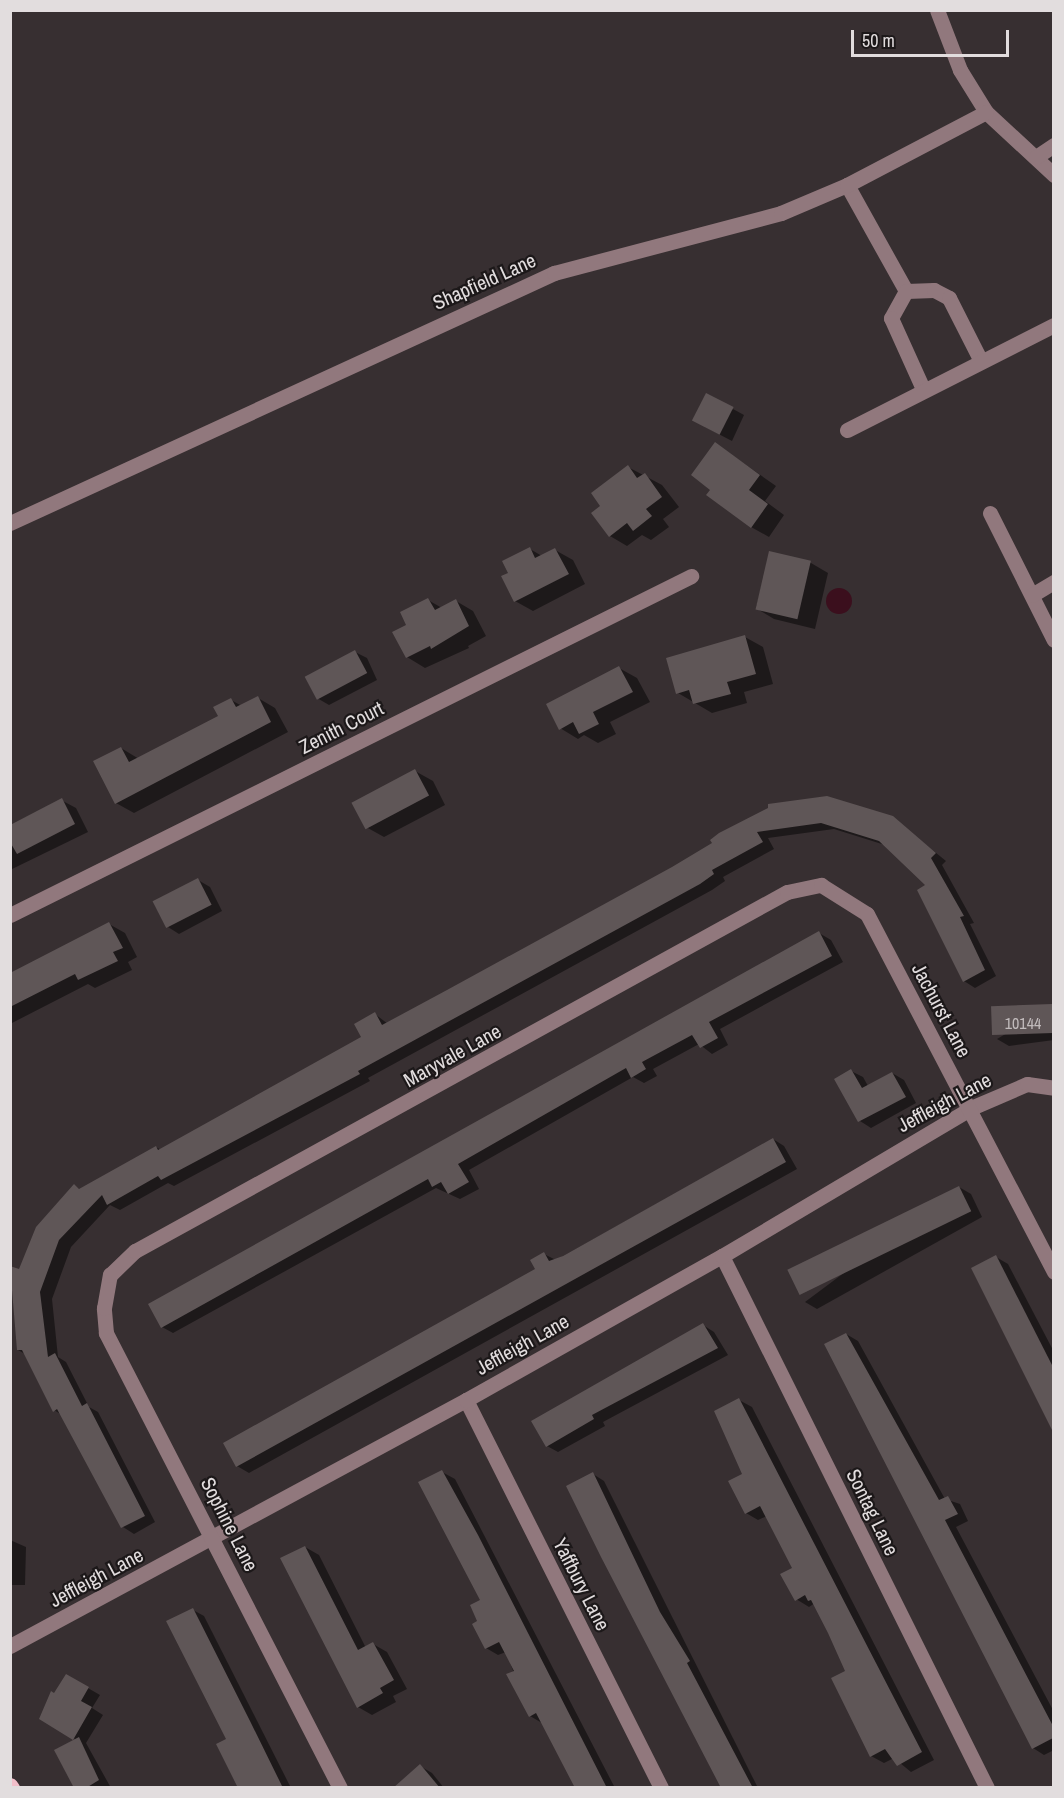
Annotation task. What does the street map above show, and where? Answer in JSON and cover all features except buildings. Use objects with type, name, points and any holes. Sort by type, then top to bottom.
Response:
[{"type":"street","points":[[937,10],[960,70],[986,112],[1053,175]]},
{"type":"street","name":"Shapfield Lane","points":[[10,523],[554,273],[781,213],[847,185],[986,112]]},
{"type":"street","points":[[1036,157],[1053,145]]},
{"type":"street","points":[[847,185],[906,291]]},
{"type":"street","points":[[906,291],[934,290],[949,298],[981,361]]},
{"type":"street","points":[[906,291],[891,318],[923,389]]},
{"type":"street","points":[[847,430],[923,389],[1053,325]]},
{"type":"street","points":[[990,513],[1053,640]]},
{"type":"street","name":"Zenith Court","points":[[10,915],[691,576]]},
{"type":"street","points":[[1032,595],[1053,582]]},
{"type":"street","name":"Jachurst Lane","points":[[821,885],[867,914],[971,1108],[1053,1272]]},
{"type":"street","name":"Maryvale Lane","points":[[110,1275],[135,1251],[787,892],[821,885]]},
{"type":"street","name":"Jeffleigh Lane","points":[[10,1646],[214,1538],[466,1400],[722,1256],[971,1108],[1027,1084],[1053,1088]]},
{"type":"street","name":"Sontag Lane","points":[[722,1256],[987,1788]]},
{"type":"street","name":"Sophine Lane","points":[[110,1275],[104,1308],[106,1333],[214,1538],[340,1788]]},
{"type":"street","name":"Yaffbury Lane","points":[[466,1400],[661,1788]]},
{"type":"shaded area","points":[[839,588],[848,592],[852,601],[848,610],[839,614],[830,610],[826,601],[830,592]]}]
